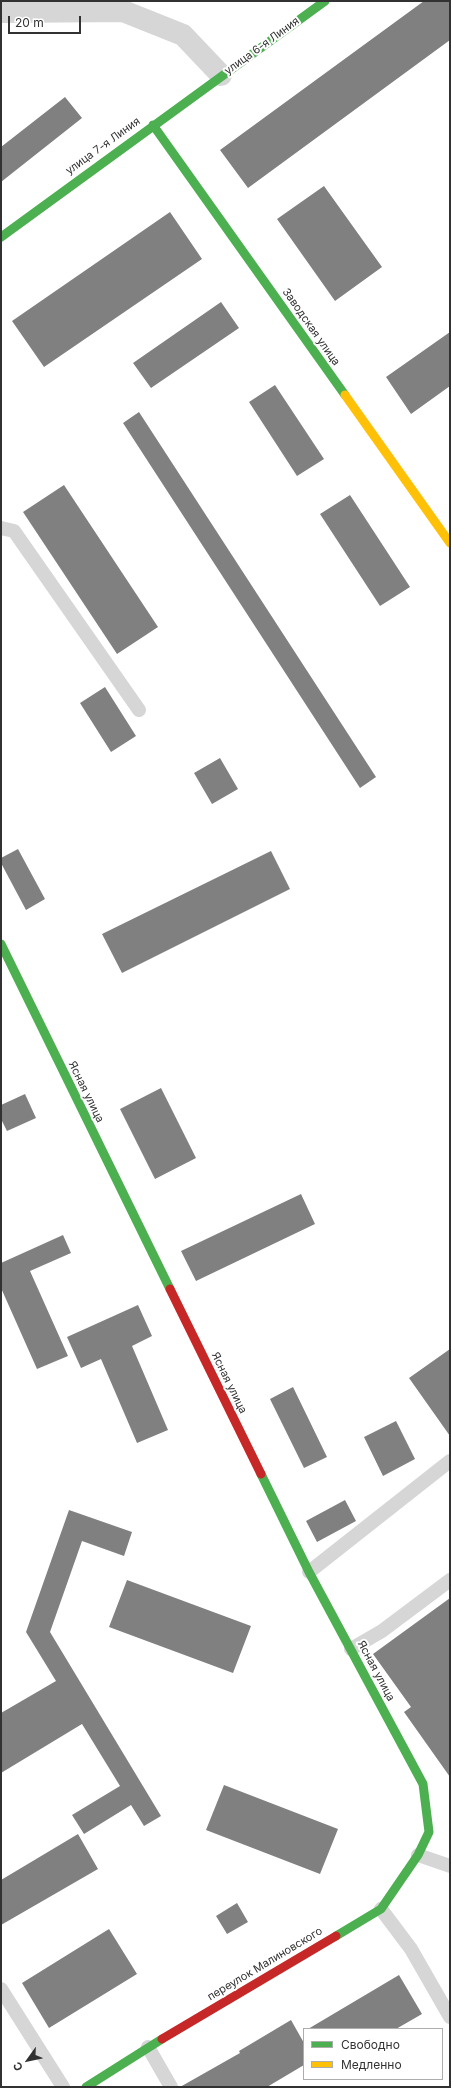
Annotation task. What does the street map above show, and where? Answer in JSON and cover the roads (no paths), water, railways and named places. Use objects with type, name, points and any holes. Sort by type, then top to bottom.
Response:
[{"type":"street","name":"улица 6-я Линия","points":[[1,12],[122,11],[183,35],[220,76],[325,1]]},
{"type":"street","name":"улица 7-я Линия","points":[[1,237],[220,76]]},
{"type":"street","name":"Заводская улица","points":[[153,125],[450,542]]},
{"type":"street","name":"Ясная улица","points":[[1,944],[309,1572],[423,1784],[429,1832]]},
{"type":"street","name":"переулок Малиновского","points":[[86,2087],[148,2047],[381,1908],[418,1855],[429,1832]]},
{"type":"lane","points":[[1,528],[14,531],[139,710]]},
{"type":"lane","points":[[309,1572],[450,1461]]},
{"type":"lane","points":[[351,1648],[382,1631],[450,1580]]},
{"type":"lane","points":[[418,1855],[450,1866]]},
{"type":"lane","points":[[381,1908],[411,1950],[450,2017]]},
{"type":"lane","points":[[1,1989],[63,2087]]},
{"type":"lane","points":[[148,2047],[171,2087]]}]
